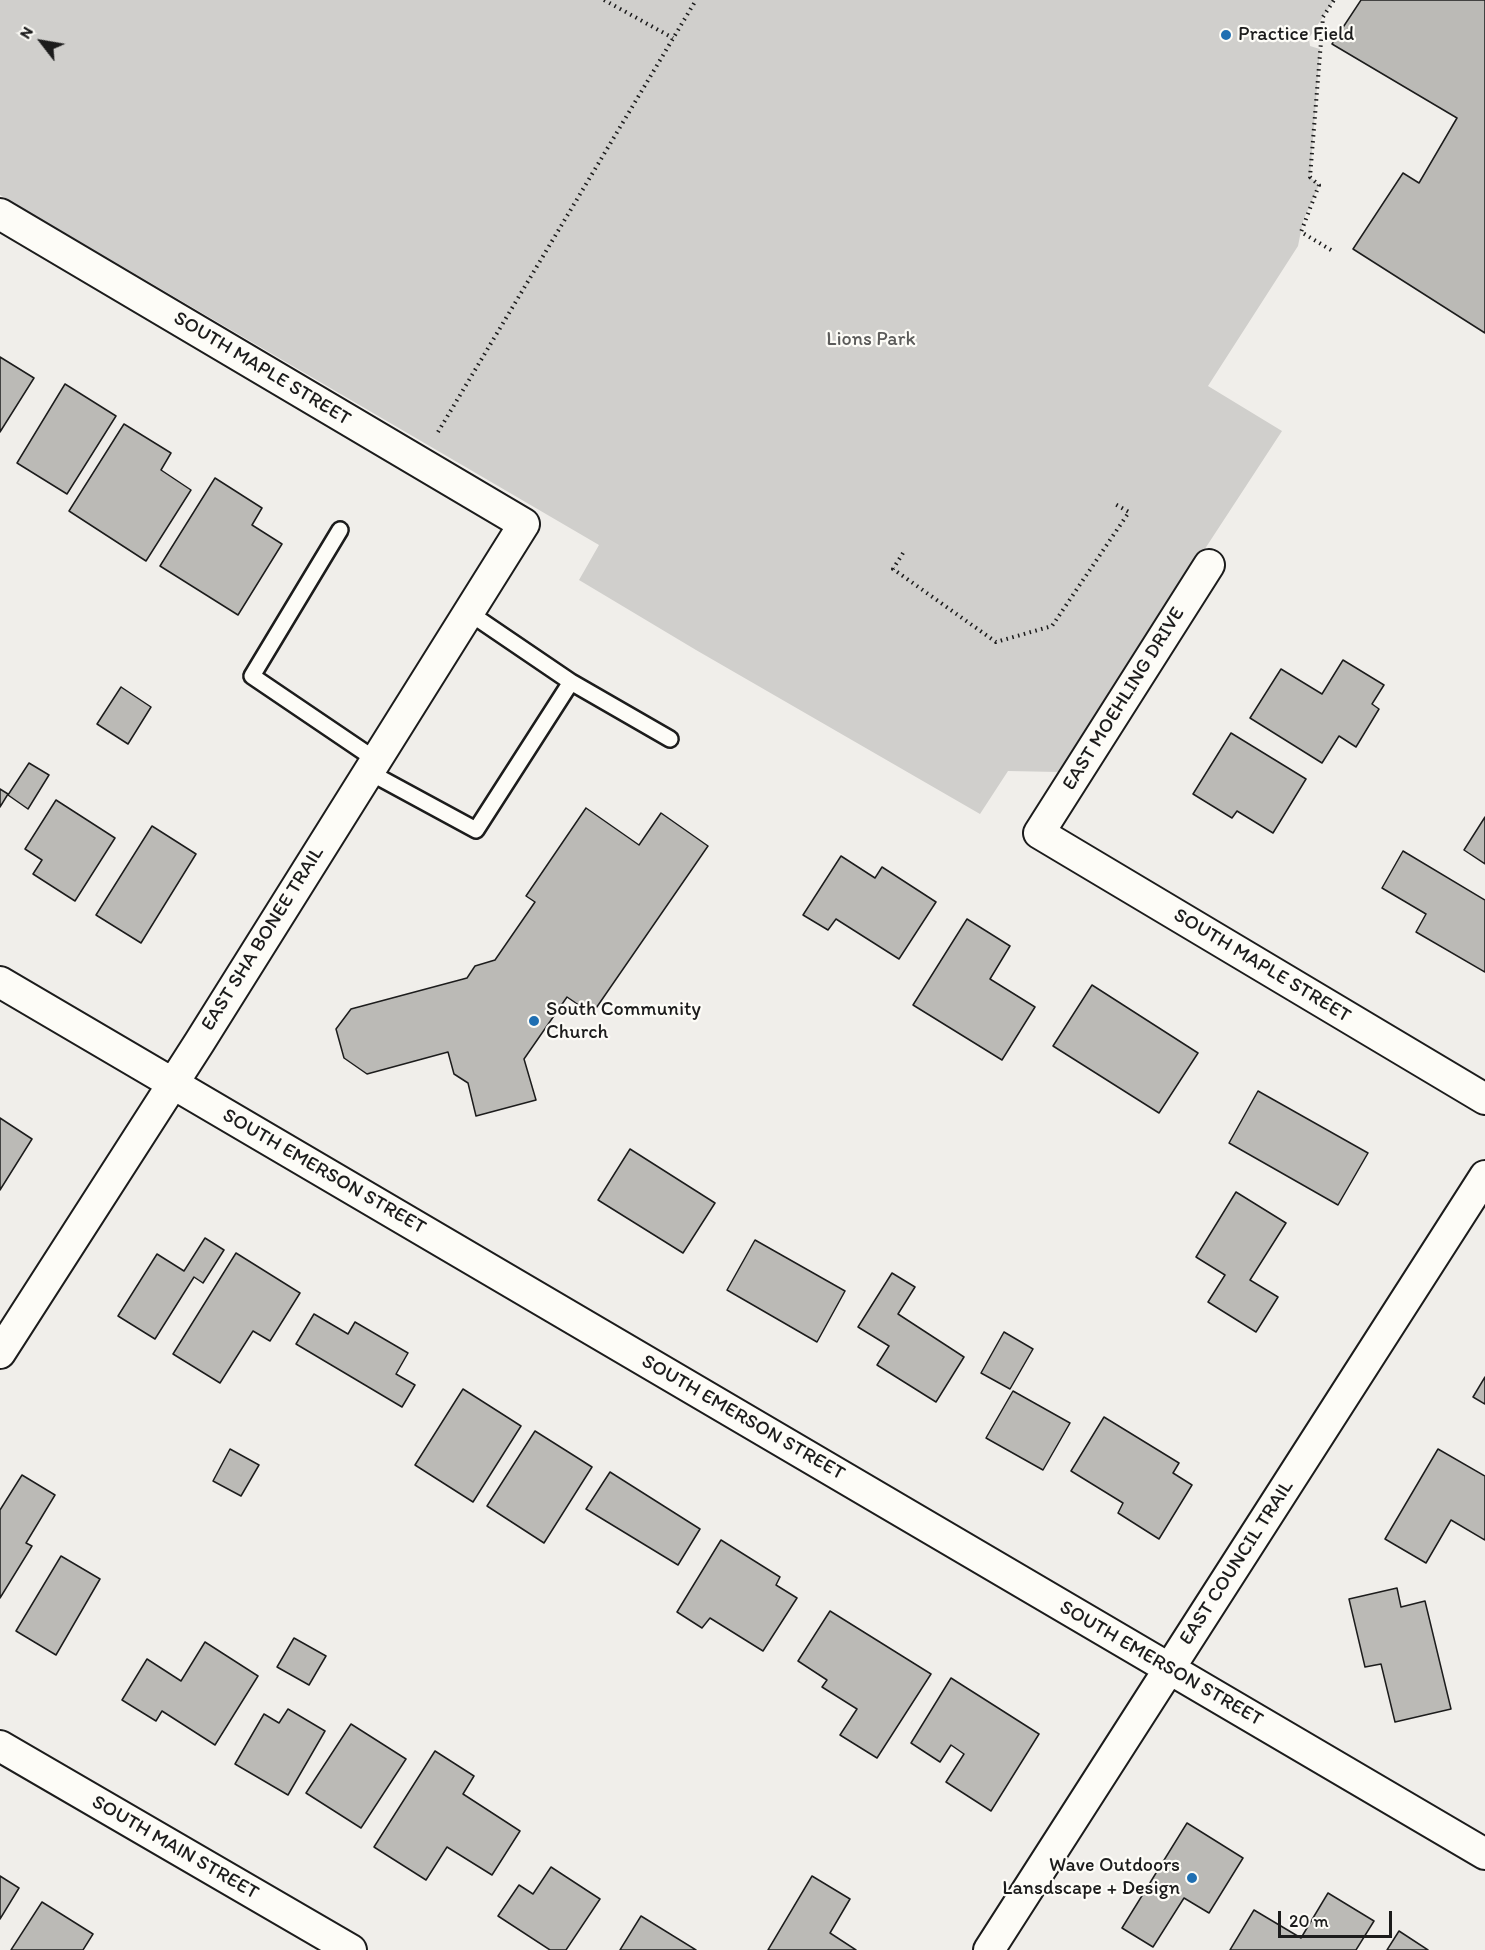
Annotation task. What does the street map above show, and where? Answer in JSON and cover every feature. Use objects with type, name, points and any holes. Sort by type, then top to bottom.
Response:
[{"type":"street","name":"SOUTH MAPLE STREET","points":[[0,214],[524,524]]},
{"type":"street","name":"EAST SHA BONEE TRAIL","points":[[0,1353],[173,1083],[524,524]]},
{"type":"street","name":"EAST MOEHLING DRIVE","points":[[1039,833],[1209,565]]},
{"type":"street","name":"SOUTH MAPLE STREET","points":[[1039,833],[1485,1099]]},
{"type":"street","name":"SOUTH EMERSON STREET","points":[[0,982],[1485,1854]]},
{"type":"street","name":"EAST COUNCIL TRAIL","points":[[989,1950],[1485,1176]]},
{"type":"street","name":"SOUTH MAIN STREET","points":[[0,1746],[351,1950]]},
{"type":"lane","points":[[340,530],[252,676],[373,766],[476,830],[571,682]]},
{"type":"lane","points":[[468,612],[571,682],[670,739]]},
{"type":"path","points":[[604,0],[673,38]]},
{"type":"path","points":[[436,436],[696,0]]},
{"type":"path","points":[[1331,250],[1300,232],[1319,185],[1310,177],[1323,17],[1334,0]]},
{"type":"path","points":[[903,553],[893,569],[996,642],[1052,626],[1129,512],[1113,503]]},
{"type":"green space","name":"Lions Park","points":[[0,0],[1334,0],[1309,38],[1310,46],[1320,49],[1310,177],[1319,185],[1303,221],[1298,246],[1208,386],[1282,431],[1059,772],[1008,771],[980,814],[579,580],[599,545],[0,195]]},
{"type":"building","points":[[1361,0],[1485,0],[1485,333],[1353,249],[1403,173],[1419,183],[1457,118],[1332,44]]},
{"type":"building","points":[[0,357],[34,378],[0,432]]},
{"type":"building","points":[[65,384],[116,416],[67,494],[17,463]]},
{"type":"building","points":[[124,424],[171,453],[161,470],[191,490],[146,561],[69,511]]},
{"type":"building","points":[[215,478],[262,508],[252,525],[282,544],[238,615],[160,566]]},
{"type":"building","points":[[1343,660],[1384,685],[1372,704],[1379,709],[1356,747],[1339,736],[1322,763],[1250,718],[1281,669],[1322,694]]},
{"type":"building","points":[[121,687],[151,707],[128,744],[97,724]]},
{"type":"building","points":[[1231,733],[1306,779],[1273,833],[1237,811],[1232,818],[1193,794]]},
{"type":"building","points":[[29,763],[49,775],[28,809],[8,795]]},
{"type":"building","points":[[0,789],[8,794],[0,807]]},
{"type":"building","points":[[56,800],[115,838],[75,901],[33,874],[42,860],[25,849]]},
{"type":"building","points":[[586,808],[639,845],[661,813],[708,846],[592,1014],[567,997],[524,1059],[536,1100],[476,1116],[468,1083],[454,1074],[448,1052],[367,1074],[344,1058],[336,1029],[351,1009],[467,978],[475,966],[495,960],[535,902],[526,896]]},
{"type":"building","points":[[1485,817],[1485,864],[1464,850]]},
{"type":"building","points":[[152,826],[196,854],[141,943],[96,915]]},
{"type":"building","points":[[1403,851],[1485,900],[1485,972],[1416,932],[1426,914],[1382,888]]},
{"type":"building","points":[[841,856],[875,878],[882,867],[936,902],[899,959],[836,919],[828,930],[803,915]]},
{"type":"building","points":[[967,919],[1010,946],[990,979],[1035,1007],[1002,1060],[913,1005]]},
{"type":"building","points":[[1092,985],[1198,1053],[1159,1113],[1053,1046]]},
{"type":"building","points":[[1258,1091],[1368,1153],[1338,1205],[1229,1143]]},
{"type":"building","points":[[0,1118],[32,1139],[0,1190]]},
{"type":"building","points":[[630,1149],[715,1203],[683,1253],[598,1200]]},
{"type":"building","points":[[1236,1192],[1286,1223],[1250,1280],[1278,1297],[1256,1332],[1208,1302],[1225,1275],[1196,1257]]},
{"type":"building","points":[[205,1238],[224,1250],[203,1283],[194,1277],[155,1339],[118,1316],[157,1254],[184,1271]]},
{"type":"building","points":[[755,1240],[845,1291],[817,1342],[727,1290]]},
{"type":"building","points":[[236,1253],[300,1293],[270,1341],[253,1331],[220,1383],[173,1354]]},
{"type":"building","points":[[892,1273],[915,1287],[898,1314],[964,1357],[936,1402],[877,1365],[889,1346],[858,1327]]},
{"type":"building","points":[[314,1314],[348,1334],[355,1322],[408,1353],[396,1374],[415,1385],[402,1407],[296,1344]]},
{"type":"building","points":[[1004,1332],[1033,1349],[1010,1389],[981,1373]]},
{"type":"building","points":[[1485,1377],[1485,1404],[1473,1397]]},
{"type":"building","points":[[463,1389],[521,1426],[473,1502],[415,1465]]},
{"type":"building","points":[[1013,1391],[1070,1423],[1043,1470],[986,1438]]},
{"type":"building","points":[[1104,1417],[1179,1463],[1173,1473],[1192,1485],[1159,1539],[1118,1513],[1123,1503],[1071,1471]]},
{"type":"building","points":[[535,1431],[592,1467],[544,1543],[487,1506]]},
{"type":"building","points":[[230,1449],[259,1465],[241,1496],[213,1481]]},
{"type":"building","points":[[1438,1449],[1485,1476],[1485,1540],[1451,1520],[1426,1563],[1385,1539]]},
{"type":"building","points":[[610,1472],[700,1529],[678,1565],[586,1509]]},
{"type":"building","points":[[22,1475],[55,1495],[26,1543],[32,1546],[0,1598],[0,1510]]},
{"type":"building","points":[[721,1540],[780,1577],[776,1585],[797,1598],[763,1651],[710,1618],[702,1628],[677,1612]]},
{"type":"building","points":[[61,1556],[100,1579],[56,1655],[16,1631]]},
{"type":"building","points":[[1397,1588],[1401,1607],[1425,1601],[1451,1709],[1395,1722],[1381,1664],[1365,1667],[1349,1599]]},
{"type":"building","points":[[830,1611],[931,1674],[877,1758],[840,1735],[857,1709],[822,1687],[827,1680],[798,1661]]},
{"type":"building","points":[[294,1638],[326,1656],[309,1685],[277,1667]]},
{"type":"building","points":[[205,1642],[258,1676],[215,1745],[162,1711],[156,1721],[122,1700],[147,1659],[181,1681]]},
{"type":"building","points":[[951,1678],[1039,1734],[991,1811],[946,1782],[964,1754],[951,1745],[940,1762],[911,1743]]},
{"type":"building","points":[[288,1709],[325,1731],[288,1795],[235,1764],[264,1714],[279,1723]]},
{"type":"building","points":[[351,1724],[406,1759],[361,1828],[306,1793]]},
{"type":"building","points":[[435,1751],[474,1776],[463,1794],[520,1831],[492,1875],[447,1847],[426,1880],[374,1847]]},
{"type":"building","name":"Wave Outdoors Lansdscape + Design","points":[[1187,1823],[1243,1858],[1209,1913],[1184,1898],[1153,1947],[1122,1928]]},
{"type":"building","points":[[551,1867],[600,1899],[566,1950],[550,1950],[498,1916],[519,1885],[533,1894]]},
{"type":"building","points":[[0,1876],[19,1888],[0,1919]]},
{"type":"building","points":[[812,1876],[850,1899],[830,1933],[856,1950],[768,1950]]},
{"type":"building","points":[[1328,1893],[1374,1921],[1356,1950],[1230,1950],[1254,1910],[1301,1938]]},
{"type":"building","points":[[42,1902],[93,1934],[83,1950],[11,1950]]},
{"type":"building","points":[[641,1916],[696,1950],[620,1950]]},
{"type":"building","points":[[1399,1931],[1428,1950],[1387,1950]]},
{"type":"place","name":"Practice Field","points":[[1226,35]]},
{"type":"place","name":"South Community Church","points":[[534,1021]]},
{"type":"place","name":"Wave Outdoors Lansdscape + Design","points":[[1192,1878]]}]
